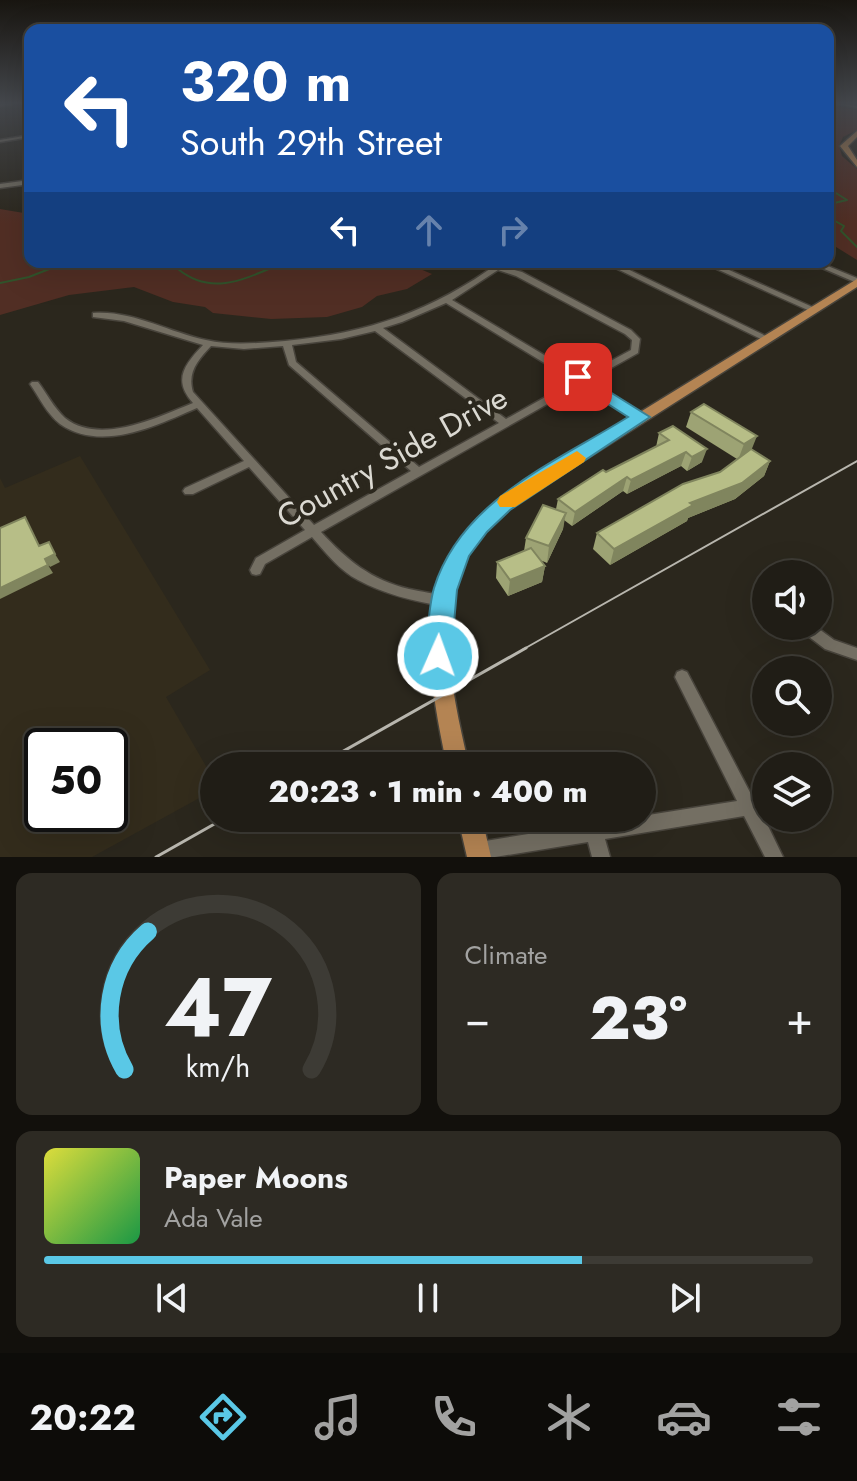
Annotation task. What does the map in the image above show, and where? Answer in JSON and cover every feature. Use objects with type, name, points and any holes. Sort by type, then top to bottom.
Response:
[{"type":"main road","points":[[847,143],[844,146],[857,165]]},
{"type":"main road","points":[[455,752],[439,671],[442,601],[459,553],[489,516],[857,281]]},
{"type":"main road","points":[[473,832],[478,854]]},
{"type":"street","points":[[0,186],[24,183]]},
{"type":"street","points":[[96,315],[132,319],[209,344],[287,344],[378,329],[448,301],[498,268]]},
{"type":"street","name":"Country Side Drive","points":[[256,570],[260,561],[630,355],[636,343],[628,332],[508,268]]},
{"type":"street","points":[[620,268],[766,338]]},
{"type":"street","points":[[719,268],[813,309]]},
{"type":"street","points":[[826,268],[857,281]]},
{"type":"street","points":[[448,301],[641,417]]},
{"type":"street","points":[[378,329],[506,423]]},
{"type":"street","points":[[209,344],[189,368],[186,377],[189,393],[250,462],[360,576],[393,591],[442,601]]},
{"type":"street","points":[[287,344],[292,363],[418,472]]},
{"type":"street","points":[[35,384],[67,424],[92,431],[138,428],[199,404]]},
{"type":"street","points":[[189,491],[250,462]]},
{"type":"street","points":[[823,640],[857,654]]},
{"type":"street","points":[[682,677],[774,857]]},
{"type":"street","points":[[656,818],[750,807]]},
{"type":"street","points":[[478,854],[568,832]]},
{"type":"street","points":[[594,832],[601,857]]},
{"type":"shaded area","points":[[834,143],[840,143],[842,156],[857,169],[857,260],[834,246]]},
{"type":"shaded area","points":[[0,209],[24,213],[24,268],[418,268],[432,274],[407,289],[377,296],[362,307],[327,317],[271,319],[213,313],[205,307],[173,302],[134,287],[69,295],[0,315]]},
{"type":"shaded area","points":[[80,456],[210,670],[166,697],[200,756],[200,798],[92,857],[0,857],[0,478],[5,488]]},
{"type":"building","points":[[704,404],[757,436],[744,444],[691,412]]},
{"type":"building","points":[[673,426],[707,449],[692,457],[686,452],[631,480],[627,477],[575,512],[558,499],[603,470],[606,472],[669,440],[659,433]]},
{"type":"building","points":[[751,449],[770,461],[742,483],[690,503],[693,505],[614,549],[597,533],[683,484],[720,472]]},
{"type":"building","points":[[543,505],[566,513],[549,546],[526,538]]},
{"type":"building","points":[[25,517],[39,546],[49,542],[55,554],[45,559],[48,565],[0,588],[0,528]]},
{"type":"building","points":[[531,548],[545,566],[510,580],[497,562]]},
{"type":"waterway","points":[[834,192],[847,200],[834,203]]},
{"type":"waterway","points":[[834,220],[844,226],[841,231],[857,247]]},
{"type":"waterway","points":[[0,283],[52,268]]},
{"type":"waterway","points":[[178,268],[191,278],[218,283],[245,278],[270,268]]},
{"type":"railway","points":[[522,650],[857,461]]},
{"type":"railway","points":[[342,752],[526,648]]},
{"type":"railway","points":[[156,857],[200,832]]},
{"type":"slow traffic","points":[[508,502],[577,458]]},
{"type":"route","points":[[438,656],[439,616],[445,590],[466,542],[503,505],[641,417],[578,377]]}]
